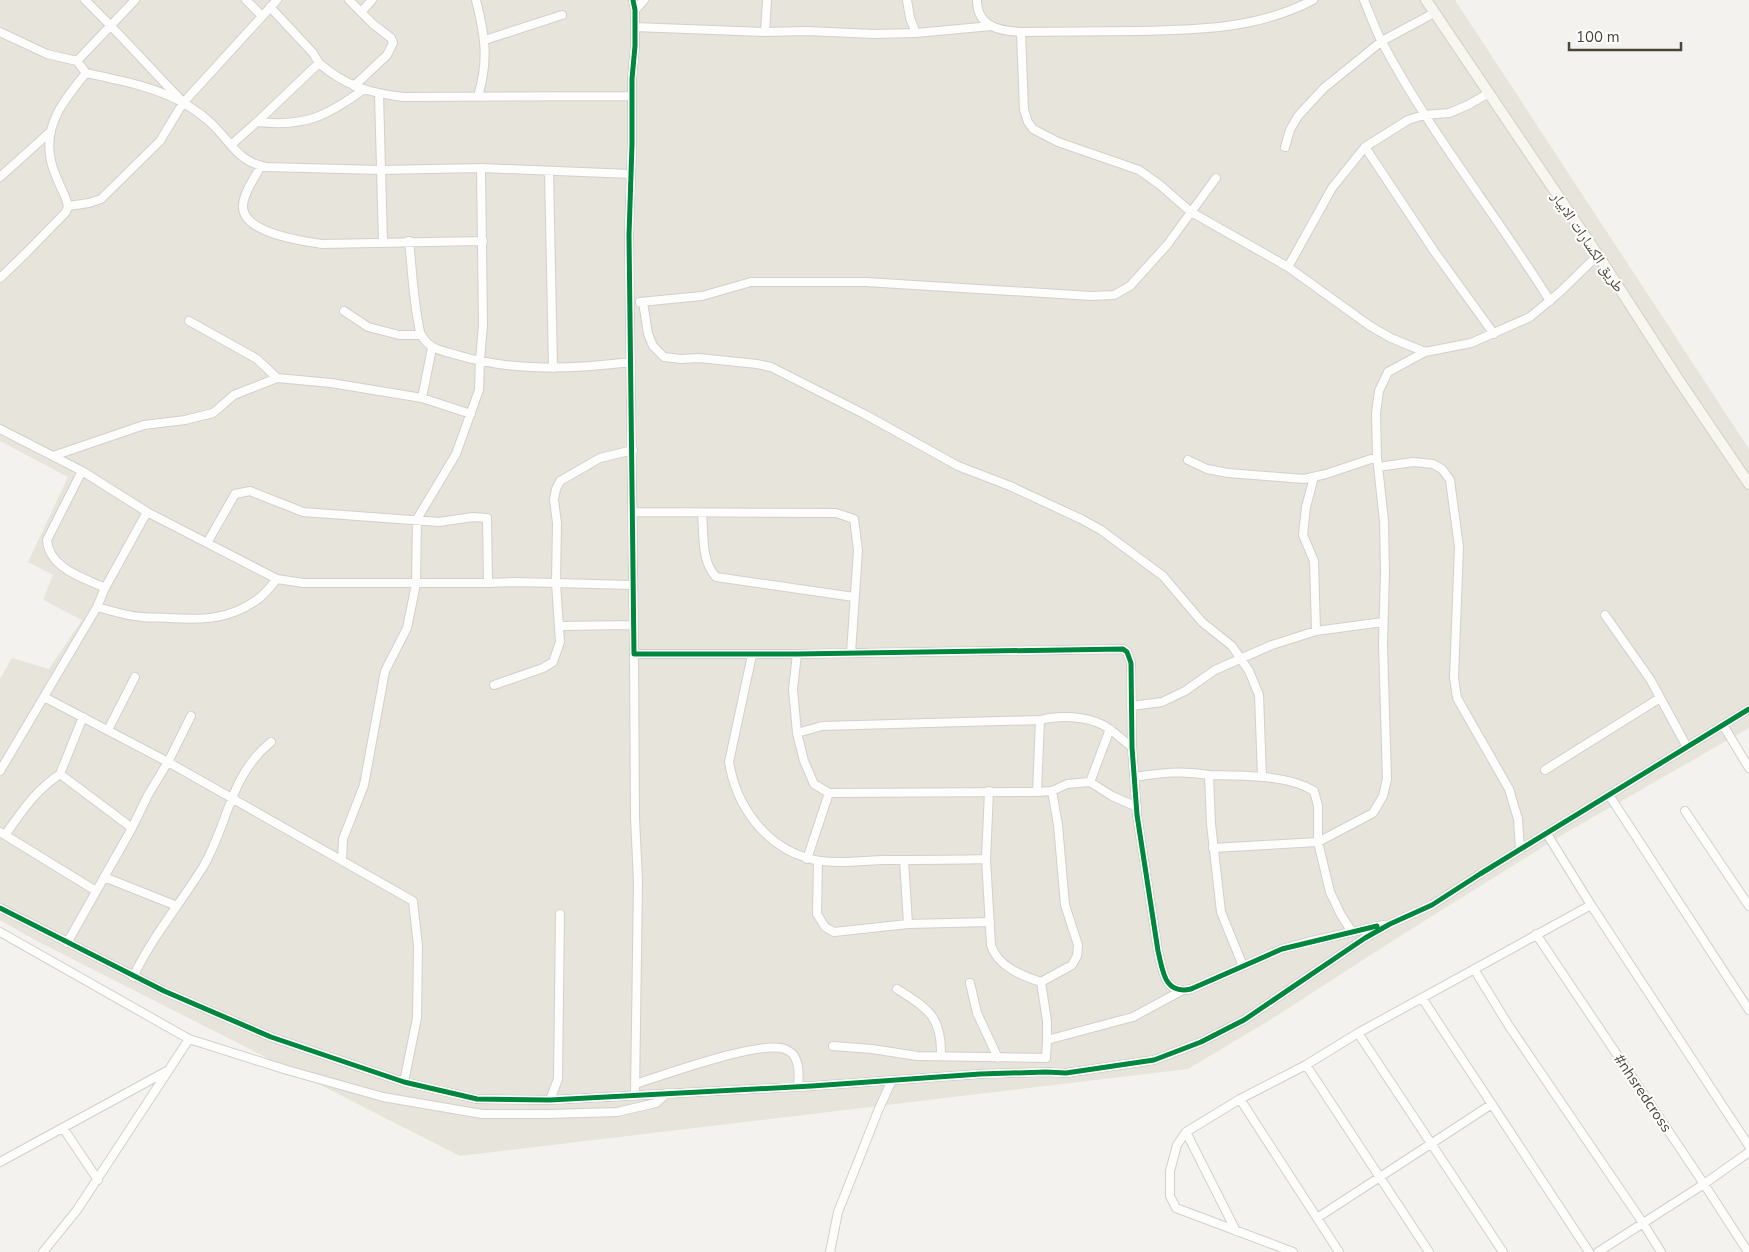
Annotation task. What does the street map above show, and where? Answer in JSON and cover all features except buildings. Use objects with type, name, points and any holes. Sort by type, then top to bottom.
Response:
[{"type":"street","points":[[85,0],[183,102],[212,124],[242,158],[254,164],[261,166],[380,170],[481,168],[631,174]]},
{"type":"street","points":[[78,61],[136,0]]},
{"type":"street","points":[[246,0],[262,16]]},
{"type":"street","points":[[68,206],[101,199],[160,141],[183,102],[277,0]]},
{"type":"street","points":[[349,0],[373,24],[391,38],[393,43],[387,55],[354,86]]},
{"type":"street","points":[[361,12],[372,0]]},
{"type":"street","points":[[477,0],[486,40],[483,75],[478,96]]},
{"type":"street","points":[[633,0],[635,26],[630,235],[633,450],[632,585],[635,818],[638,881],[635,1095]]},
{"type":"street","points":[[635,10],[644,0]]},
{"type":"street","points":[[765,32],[767,0]]},
{"type":"street","points":[[907,0],[910,18],[916,33]]},
{"type":"street","points":[[977,0],[977,6],[982,18],[991,26],[1005,32],[1192,30],[1227,27],[1269,18],[1313,0]]},
{"type":"street","points":[[1364,0],[1382,41],[1424,115],[1523,258],[1550,301]]},
{"type":"street","name":"طريق الكسارات الابيار","points":[[1426,0],[1598,255],[1749,484]]},
{"type":"street","points":[[270,7],[331,74],[343,82],[379,94],[403,97],[632,96]]},
{"type":"street","points":[[1285,147],[1290,130],[1298,116],[1312,99],[1382,41],[1434,13]]},
{"type":"street","points":[[486,40],[562,15]]},
{"type":"street","points":[[635,26],[765,32],[806,31],[874,34],[916,33],[991,26]]},
{"type":"street","points":[[0,32],[47,54],[78,61],[86,73],[142,85],[183,102]]},
{"type":"street","points":[[1021,32],[1024,110],[1028,122],[1033,129],[1058,142],[1139,170],[1160,185],[1191,212],[1288,267],[1370,326],[1391,338],[1425,352]]},
{"type":"street","points":[[231,145],[319,63]]},
{"type":"street","points":[[0,177],[49,133],[63,102],[86,73]]},
{"type":"street","points":[[257,122],[285,124],[301,122],[321,116],[344,104],[364,89]]},
{"type":"street","points":[[1288,267],[1332,188],[1365,147],[1408,120],[1424,115],[1449,113],[1489,93]]},
{"type":"street","points":[[379,94],[383,242]]},
{"type":"street","points":[[0,278],[66,212],[68,206],[50,157],[49,133]]},
{"type":"street","points":[[1365,147],[1434,251],[1494,334]]},
{"type":"street","points":[[261,166],[243,203],[244,210],[247,217],[260,228],[276,235],[322,244],[483,240]]},
{"type":"street","points":[[342,861],[343,839],[364,785],[384,671],[407,628],[416,584],[417,519],[456,454],[479,390],[483,325],[481,168]]},
{"type":"street","points":[[549,171],[553,368]]},
{"type":"street","points":[[631,303],[702,296],[751,282],[866,282],[1091,296],[1114,295],[1130,286],[1168,245],[1216,178]]},
{"type":"street","points":[[409,242],[415,304],[421,335],[432,348],[513,366],[593,367],[631,362]]},
{"type":"street","points":[[1213,848],[1318,842],[1373,813],[1383,796],[1387,779],[1383,622],[1384,521],[1377,458],[1376,413],[1379,391],[1388,372],[1425,352],[1471,343],[1530,317],[1550,301],[1598,255]]},
{"type":"street","points":[[643,302],[648,334],[657,352],[664,357],[699,358],[770,367],[857,410],[958,466],[1010,486],[1101,530],[1163,576],[1202,622],[1232,646],[1241,659],[1259,695],[1262,776]]},
{"type":"street","points":[[344,311],[368,327],[399,335],[421,335]]},
{"type":"street","points":[[190,321],[258,359],[276,378]]},
{"type":"street","points":[[422,398],[432,348]]},
{"type":"street","points":[[53,456],[144,425],[185,420],[213,413],[234,395],[276,378],[330,383],[422,398],[470,414]]},
{"type":"street","points":[[0,428],[82,471],[147,512],[276,580],[303,583],[416,584],[514,582],[632,585]]},
{"type":"street","points":[[494,685],[543,668],[553,662],[560,642],[556,583],[554,500],[556,489],[560,482],[600,458],[633,450]]},
{"type":"street","points":[[1188,460],[1207,469],[1304,479],[1377,458]]},
{"type":"street","points":[[1378,467],[1412,462],[1433,464],[1442,469],[1450,480],[1459,547],[1454,678],[1457,698],[1509,789],[1518,819],[1520,849]]},
{"type":"street","points":[[82,471],[47,540],[48,551],[60,566],[105,588]]},
{"type":"street","points":[[1314,477],[1306,507],[1303,535],[1314,561],[1316,631]]},
{"type":"street","points":[[207,543],[235,494],[250,491],[303,512],[439,522],[473,517],[487,518],[488,583]]},
{"type":"street","points":[[0,771],[97,607],[105,588],[147,512]]},
{"type":"street","points":[[632,512],[836,513],[854,519],[858,550],[851,653]]},
{"type":"street","points":[[702,513],[706,563],[716,577],[854,597]]},
{"type":"street","points":[[97,607],[142,618],[190,620],[212,618],[234,613],[251,603],[259,598],[276,580]]},
{"type":"street","points":[[1605,615],[1650,679],[1686,747]]},
{"type":"street","points":[[1131,706],[1162,702],[1185,691],[1215,670],[1272,645],[1316,631],[1383,622]]},
{"type":"street","points":[[559,626],[633,625]]},
{"type":"street","points":[[634,654],[797,654],[1123,649],[1127,652],[1131,664],[1134,777],[1158,950],[1162,971],[1168,983],[1181,991]]},
{"type":"street","points":[[752,654],[731,748],[729,762],[731,778],[738,797],[756,824],[782,848],[807,858],[851,862],[986,859]]},
{"type":"street","points":[[797,654],[793,689],[797,733],[804,761],[814,784],[829,794],[1037,792],[1052,791],[1067,784],[1090,782],[1112,796],[1137,807]]},
{"type":"street","points":[[108,730],[136,677]]},
{"type":"street","points":[[44,697],[168,762],[413,901],[418,946],[417,1018],[404,1082]]},
{"type":"street","points":[[1545,770],[1660,698]]},
{"type":"street","points":[[0,908],[133,976],[271,1037],[404,1082],[477,1099],[550,1100],[980,1074],[1066,1073],[1154,1060],[1201,1042],[1244,1020],[1365,938],[1390,924],[1432,905],[1749,709]]},
{"type":"street","points":[[67,943],[132,828],[191,716]]},
{"type":"street","points":[[83,717],[60,774],[44,784],[3,834],[96,891]]},
{"type":"street","points":[[797,733],[822,726],[1040,720],[1051,717],[1078,718],[1092,720],[1110,729],[1132,747]]},
{"type":"street","points":[[1037,792],[1040,720]]},
{"type":"street","points":[[1722,725],[1749,768]]},
{"type":"street","points":[[1090,782],[1110,729]]},
{"type":"street","points":[[133,976],[153,940],[203,866],[218,836],[231,798],[248,764],[271,742]]},
{"type":"street","points":[[1134,777],[1167,772],[1262,776],[1305,785],[1314,791],[1318,806],[1318,842],[1330,892],[1352,932]]},
{"type":"street","points":[[60,774],[132,828]]},
{"type":"street","points":[[1209,775],[1213,848],[1221,912],[1242,966]]},
{"type":"street","points":[[989,791],[986,859],[991,945],[994,954],[1020,975],[1041,982],[1072,965],[1078,956],[1078,945],[1065,905],[1058,825],[1052,791]]},
{"type":"street","points":[[807,858],[829,794]]},
{"type":"street","points":[[1609,795],[1748,1004]]},
{"type":"street","points":[[1686,811],[1749,906]]},
{"type":"street","points":[[1547,834],[1590,905],[1749,1146]]},
{"type":"street","points":[[818,860],[817,914],[825,927],[834,932],[908,924],[990,922]]},
{"type":"street","points":[[904,860],[908,924]]},
{"type":"street","points":[[104,877],[177,906]]},
{"type":"street","points":[[1293,1252],[1176,1208],[1170,1196],[1170,1171],[1177,1145],[1186,1132],[1240,1099],[1306,1065],[1358,1033],[1590,905]]},
{"type":"street","points":[[550,1100],[558,1079],[560,914]]},
{"type":"street","points":[[1048,1040],[1133,1017],[1181,991],[1192,989],[1282,949],[1390,924]]},
{"type":"street","points":[[0,932],[189,1039],[287,1070],[383,1097],[482,1114],[549,1114],[617,1112],[656,1102],[667,1093]]},
{"type":"street","name":"#nhsredcross","points":[[1536,934],[1748,1252]]},
{"type":"street","points":[[1474,969],[1509,1026],[1643,1223],[1660,1252]]},
{"type":"street","points":[[1041,982],[1047,1021],[1046,1072]]},
{"type":"street","points":[[970,983],[977,1012],[998,1058]]},
{"type":"street","points":[[897,990],[925,1007],[934,1018],[941,1038],[941,1056]]},
{"type":"street","points":[[1422,998],[1589,1252]]},
{"type":"street","points":[[1358,1033],[1503,1252]]},
{"type":"street","points":[[44,1252],[98,1180],[189,1039]]},
{"type":"street","points":[[833,1046],[872,1049],[917,1056],[1046,1058]]},
{"type":"street","points":[[635,1084],[749,1050],[772,1048],[786,1049],[795,1056],[799,1074],[798,1086]]},
{"type":"street","points":[[1306,1065],[1428,1252]]},
{"type":"street","points":[[0,1162],[169,1070]]},
{"type":"street","points":[[830,1252],[838,1212],[892,1080]]},
{"type":"street","points":[[1240,1099],[1339,1252]]},
{"type":"street","points":[[1317,1218],[1492,1104]]},
{"type":"street","points":[[63,1128],[98,1180]]},
{"type":"street","points":[[1186,1132],[1236,1231]]},
{"type":"street","points":[[1598,1252],[1704,1184],[1749,1152]]},
{"type":"shaded area","points":[[0,0],[1455,0],[1749,449],[1749,728],[1562,835],[1270,1020],[1188,1069],[460,1156],[35,940],[0,920],[0,679],[12,658],[49,669],[82,620],[43,600],[53,575],[28,562],[68,477],[0,441]]},
{"type":"cycle path","points":[[633,0],[635,10],[635,46],[632,79],[629,235],[634,654],[797,654],[1123,649],[1127,652],[1131,663],[1132,747],[1137,815],[1158,951],[1166,980],[1170,985],[1182,990],[1191,989],[1282,949],[1377,926]]},
{"type":"cycle path","points":[[0,908],[164,991],[271,1037],[404,1082],[477,1099],[550,1100],[812,1086],[980,1074],[1066,1073],[1154,1060],[1201,1042],[1244,1020],[1365,938],[1390,924],[1432,905],[1749,709]]}]
